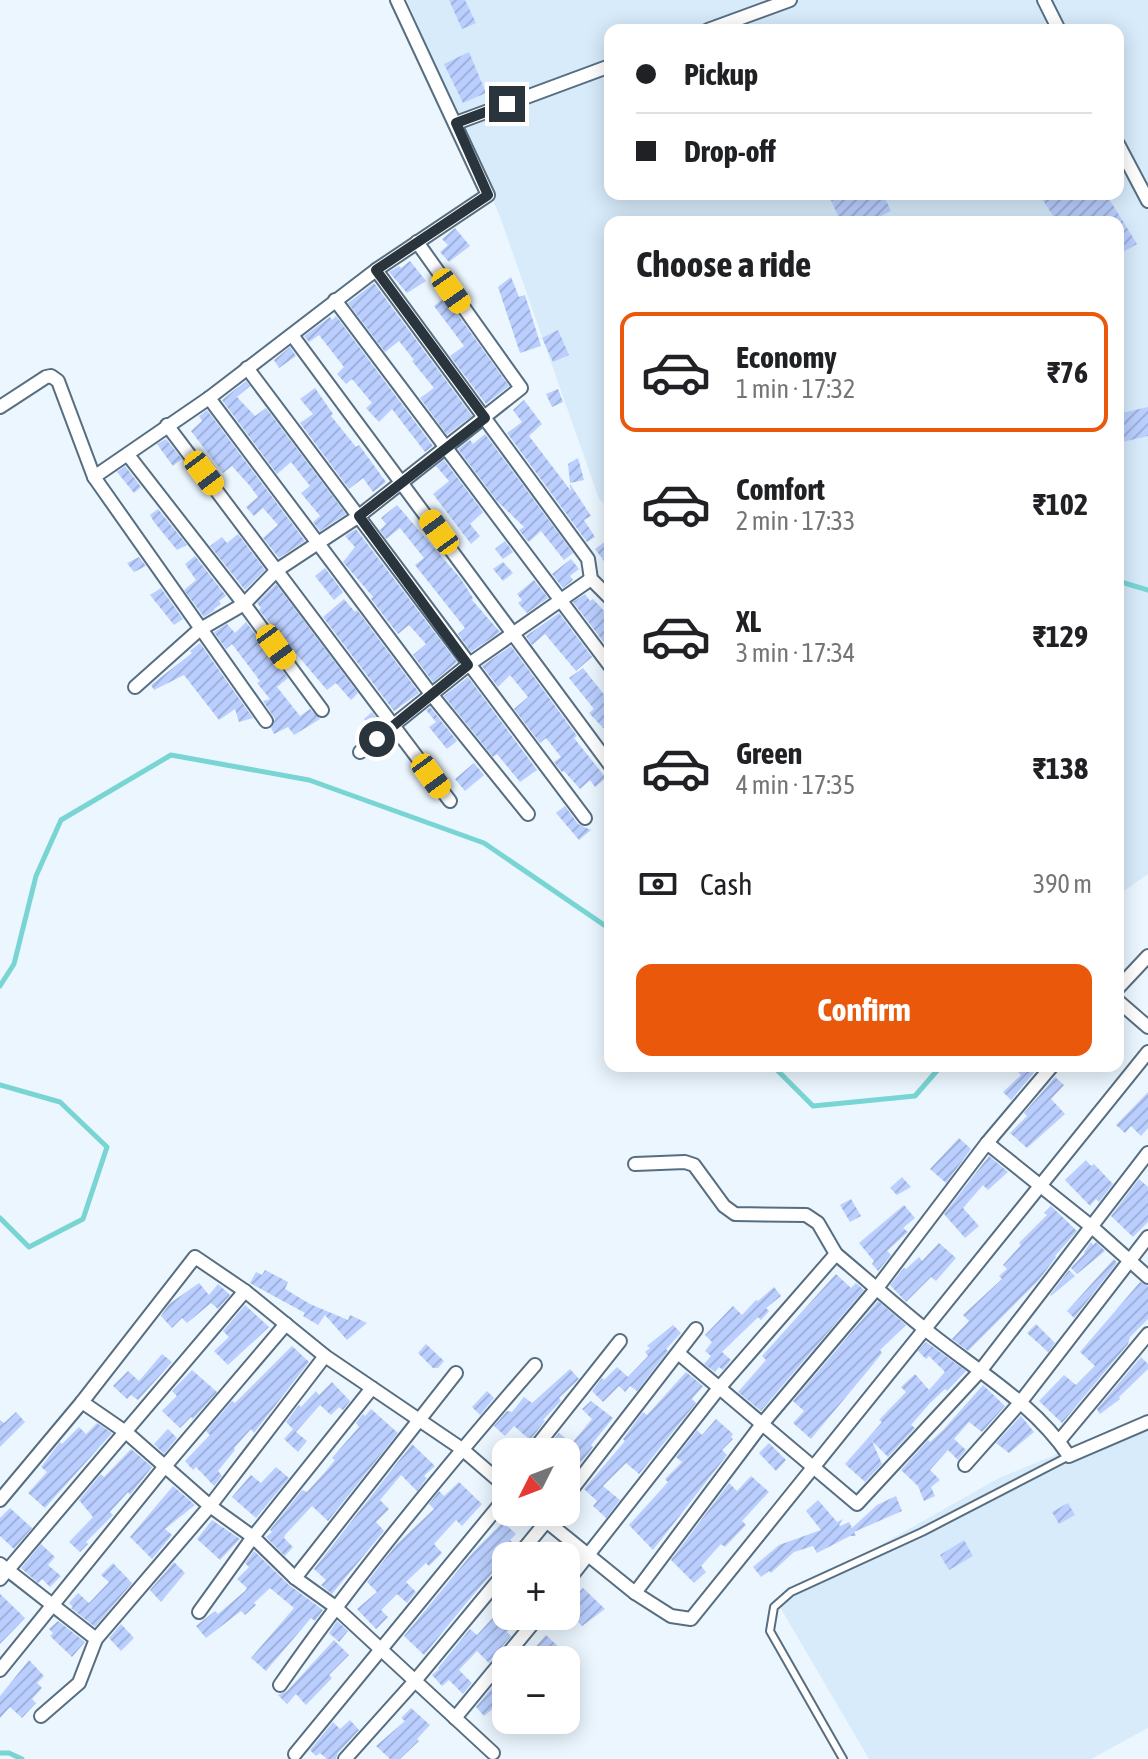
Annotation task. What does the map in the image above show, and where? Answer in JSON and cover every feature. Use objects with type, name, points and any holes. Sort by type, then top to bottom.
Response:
[{"type":"street","points":[[94,477],[209,398],[376,270],[488,195],[397,0]]},
{"type":"street","points":[[724,24],[790,0]]},
{"type":"street","points":[[1044,0],[1056,24]]},
{"type":"street","points":[[456,123],[604,68]]},
{"type":"street","points":[[1124,155],[1148,201]]},
{"type":"street","points":[[135,687],[199,630],[244,604],[277,570],[359,516],[521,388],[417,242]]},
{"type":"street","points":[[376,270],[588,559],[591,579],[604,592]]},
{"type":"street","points":[[335,300],[604,658]]},
{"type":"street","points":[[292,335],[604,757]]},
{"type":"street","points":[[247,368],[585,818]]},
{"type":"street","points":[[0,407],[46,377],[55,377],[94,477],[266,721]]},
{"type":"street","points":[[209,398],[431,694],[528,814]]},
{"type":"street","points":[[167,425],[450,801]]},
{"type":"street","points":[[128,455],[322,710]]},
{"type":"street","points":[[360,752],[512,632],[591,579]]},
{"type":"street","points":[[1124,982],[1148,956]]},
{"type":"street","points":[[1124,1006],[1148,1027]]},
{"type":"street","points":[[559,1526],[587,1557],[635,1593],[671,1616],[691,1619],[1148,1052]]},
{"type":"street","points":[[635,1593],[762,1424],[877,1288],[987,1143],[1047,1072]]},
{"type":"street","points":[[987,1143],[1092,1227],[1148,1277]]},
{"type":"street","points":[[678,1353],[857,1504],[981,1370],[1148,1153]]},
{"type":"street","points":[[635,1164],[685,1162],[694,1165],[724,1206],[735,1214],[806,1215],[818,1223],[836,1254],[926,1330],[981,1370],[1059,1441],[1069,1456],[1148,1422]]},
{"type":"street","points":[[965,1465],[1019,1404],[1148,1237]]},
{"type":"street","points":[[580,1566],[719,1388],[836,1254]]},
{"type":"street","points":[[0,1500],[82,1402],[195,1257],[245,1291],[325,1356],[462,1449],[492,1475]]},
{"type":"street","points":[[96,1639],[2,1571],[127,1433],[245,1291]]},
{"type":"street","points":[[0,1670],[166,1465],[286,1324]]},
{"type":"street","points":[[580,1479],[696,1329]]},
{"type":"street","points":[[1059,1441],[1148,1334]]},
{"type":"street","points":[[543,1438],[620,1341]]},
{"type":"street","points":[[41,1716],[79,1683],[96,1639],[210,1506],[325,1356]]},
{"type":"street","points":[[280,1685],[334,1606],[535,1365]]},
{"type":"street","points":[[295,1578],[456,1373]]},
{"type":"street","points":[[199,1612],[253,1537],[372,1388]]},
{"type":"street","points":[[82,1402],[127,1433],[210,1506],[253,1537],[295,1578],[334,1606],[493,1753]]},
{"type":"street","points":[[295,1754],[492,1514]]},
{"type":"street","points":[[530,1542],[543,1526]]},
{"type":"street","points":[[345,1759],[492,1588]]},
{"type":"street","points":[[455,1718],[527,1630]]},
{"type":"lane","points":[[843,1759],[770,1631],[774,1607],[791,1592],[922,1532],[1069,1456]]},
{"type":"shaded area","points":[[407,0],[1148,0],[1148,874],[1124,891],[1124,216],[604,216],[604,504],[599,499],[499,214]]},
{"type":"shaded area","points":[[1148,1417],[1148,1728],[1091,1759],[869,1759],[780,1607],[789,1597],[999,1478]]},
{"type":"building","points":[[449,0],[465,0],[476,23],[462,29]]},
{"type":"building","points":[[469,52],[486,93],[463,103],[444,64]]},
{"type":"building","points":[[831,200],[886,200],[891,211],[881,216],[838,216]]},
{"type":"building","points":[[1043,200],[1110,200],[1120,216],[1053,216]]},
{"type":"building","points":[[1124,223],[1137,244],[1124,252]]},
{"type":"building","points":[[455,228],[470,246],[449,262],[440,252],[448,245],[442,239]]},
{"type":"building","points":[[410,261],[426,281],[407,293],[389,272]]},
{"type":"building","points":[[511,277],[519,297],[525,295],[541,346],[520,353],[498,287]]},
{"type":"building","points":[[374,283],[472,416],[447,435],[420,398],[434,388],[414,360],[399,341],[385,352],[348,303]]},
{"type":"building","points":[[445,297],[509,386],[486,404],[450,356],[464,346],[434,306]]},
{"type":"building","points":[[336,316],[433,446],[425,452],[392,409],[379,422],[366,408],[372,403],[352,379],[346,384],[337,374],[344,367],[319,335],[309,342],[304,336]]},
{"type":"building","points":[[558,330],[569,355],[553,362],[542,338]]},
{"type":"building","points":[[290,347],[296,356],[279,368],[274,360]]},
{"type":"building","points":[[246,381],[250,386],[237,397],[255,416],[266,408],[346,514],[320,531],[313,522],[320,516],[301,493],[310,486],[291,462],[277,474],[222,400]]},
{"type":"building","points":[[315,388],[333,414],[331,416],[356,447],[359,445],[386,482],[373,492],[363,478],[349,489],[300,423],[313,414],[300,399]]},
{"type":"building","points":[[558,389],[563,402],[552,407],[546,394]]},
{"type":"building","points":[[524,400],[542,424],[529,436],[571,491],[570,484],[591,516],[584,520],[595,537],[587,542],[507,433],[522,422],[513,410]]},
{"type":"building","points":[[1148,407],[1148,436],[1124,442],[1124,413]]},
{"type":"building","points":[[207,410],[305,541],[279,558],[263,538],[278,525],[263,508],[254,516],[246,507],[258,497],[250,486],[232,466],[223,473],[191,431],[202,421],[199,416]]},
{"type":"building","points":[[485,434],[573,553],[564,560],[541,531],[529,542],[527,540],[519,530],[524,527],[497,501],[458,449],[470,440],[473,444]]},
{"type":"building","points":[[166,439],[182,459],[173,466],[157,444]]},
{"type":"building","points":[[578,458],[584,480],[570,483],[568,464]]},
{"type":"building","points":[[444,460],[483,512],[470,524],[480,536],[471,544],[433,494],[449,481],[436,466]]},
{"type":"building","points":[[125,466],[141,487],[134,493],[117,472]]},
{"type":"building","points":[[397,505],[461,579],[472,600],[500,632],[471,652],[458,634],[465,628],[415,565],[424,558],[400,528],[386,539],[380,530],[386,524],[381,518]]},
{"type":"building","points":[[158,509],[187,545],[177,550],[154,522],[150,515]]},
{"type":"building","points":[[356,529],[457,662],[433,682],[413,655],[426,644],[409,625],[398,634],[371,599],[373,597],[343,562],[355,547],[345,536]]},
{"type":"building","points":[[238,534],[265,570],[245,590],[210,546],[222,537],[227,543]]},
{"type":"building","points":[[505,541],[513,552],[503,559],[495,549]]},
{"type":"building","points":[[604,542],[604,561],[595,549]]},
{"type":"building","points":[[195,556],[226,596],[219,601],[221,604],[215,610],[204,617],[184,590],[196,580],[185,564]]},
{"type":"building","points":[[139,557],[146,566],[134,572],[127,563]]},
{"type":"building","points":[[571,559],[579,569],[570,576],[573,580],[563,588],[552,574]]},
{"type":"building","points":[[503,562],[513,573],[503,581],[493,569]]},
{"type":"building","points":[[325,568],[343,592],[334,600],[315,576]]},
{"type":"building","points":[[534,580],[548,598],[527,613],[518,603],[522,600],[517,594]]},
{"type":"building","points":[[276,584],[358,693],[351,700],[336,683],[327,690],[259,610],[261,608],[257,603]]},
{"type":"building","points":[[161,588],[183,619],[174,625],[150,595]]},
{"type":"building","points":[[585,594],[604,611],[604,642],[573,602]]},
{"type":"building","points":[[344,599],[355,612],[357,610],[419,693],[394,711],[323,617]]},
{"type":"building","points":[[559,613],[592,657],[576,671],[545,634],[532,645],[526,636]]},
{"type":"building","points":[[246,622],[288,678],[277,687],[300,716],[310,709],[320,719],[294,735],[288,727],[274,734],[271,728],[275,719],[263,701],[270,699],[257,683],[260,681],[232,644],[226,649],[214,632],[227,624],[235,633]]},
{"type":"building","points":[[200,643],[253,718],[239,722],[235,709],[219,720],[184,675],[154,690],[151,685]]},
{"type":"building","points":[[511,646],[577,736],[574,738],[604,776],[604,780],[595,787],[590,780],[580,789],[554,762],[561,757],[546,738],[540,743],[514,709],[528,697],[510,675],[498,687],[482,666]]},
{"type":"building","points":[[583,668],[604,694],[604,729],[589,713],[594,709],[569,678]]},
{"type":"building","points":[[468,677],[537,770],[520,782],[497,754],[493,757],[444,696]]},
{"type":"building","points":[[430,707],[457,741],[447,749],[429,727],[436,722],[426,710]]},
{"type":"building","points":[[372,712],[381,724],[373,730],[364,719]]},
{"type":"building","points":[[474,763],[484,775],[465,791],[455,779]]},
{"type":"building","points":[[565,806],[578,824],[591,830],[579,840],[556,813]]},
{"type":"building","points":[[1018,1072],[1034,1072],[1011,1100],[1003,1092],[1021,1075]]},
{"type":"building","points":[[1055,1077],[1064,1085],[1051,1099],[1065,1114],[1027,1148],[1010,1133],[1027,1116],[1024,1113]]},
{"type":"building","points":[[1148,1092],[1148,1128],[1141,1136],[1131,1126],[1125,1133],[1116,1125]]},
{"type":"building","points":[[959,1138],[971,1149],[946,1183],[930,1169]]},
{"type":"building","points":[[989,1156],[1008,1172],[988,1190],[983,1185],[963,1208],[979,1226],[965,1238],[944,1214]]},
{"type":"building","points":[[1086,1160],[1113,1184],[1099,1202],[1096,1199],[1090,1206],[1065,1180]]},
{"type":"building","points":[[902,1177],[911,1187],[897,1195],[890,1188]]},
{"type":"building","points":[[1139,1179],[1148,1187],[1148,1222],[1133,1237],[1111,1216]]},
{"type":"building","points":[[851,1199],[861,1216],[850,1222],[840,1205]]},
{"type":"building","points":[[904,1205],[915,1218],[903,1228],[908,1232],[887,1251],[891,1255],[878,1271],[859,1243]]},
{"type":"building","points":[[1051,1206],[1077,1231],[1038,1281],[968,1351],[952,1339],[969,1321],[963,1315],[1002,1279],[999,1276],[1007,1269],[1003,1265],[1021,1245],[1019,1243],[1047,1215],[1044,1213]]},
{"type":"building","points":[[1091,1242],[1093,1245],[1096,1242],[1105,1251],[1077,1274],[1071,1268]]},
{"type":"building","points":[[939,1243],[956,1258],[936,1281],[931,1277],[906,1302],[890,1285],[904,1268],[919,1257],[922,1261]]},
{"type":"building","points":[[1114,1259],[1117,1263],[1074,1318],[1067,1311]]},
{"type":"building","points":[[265,1270],[288,1282],[285,1289],[310,1304],[348,1320],[350,1315],[367,1323],[347,1340],[325,1315],[318,1325],[303,1316],[305,1313],[250,1283],[256,1272],[262,1275]]},
{"type":"building","points":[[1069,1270],[1075,1276],[1051,1296],[1050,1295]]},
{"type":"building","points":[[836,1274],[851,1288],[856,1283],[864,1290],[761,1411],[738,1392],[766,1360],[762,1356]]},
{"type":"building","points":[[1140,1282],[1148,1286],[1148,1319],[1130,1337],[1128,1344],[1062,1423],[1039,1401],[1064,1375],[1076,1385],[1095,1366],[1080,1352]]},
{"type":"building","points":[[199,1283],[209,1295],[218,1284],[230,1295],[218,1309],[211,1303],[187,1323],[182,1318],[172,1328],[161,1316],[169,1304]]},
{"type":"building","points":[[774,1287],[781,1296],[766,1308],[769,1311],[761,1320],[758,1317],[722,1352],[731,1360],[723,1370],[719,1367],[715,1372],[704,1364],[711,1356],[705,1351],[712,1342],[705,1335],[733,1306],[742,1315]]},
{"type":"building","points":[[878,1301],[906,1325],[880,1350],[882,1353],[811,1439],[793,1423],[804,1411],[793,1401]]},
{"type":"building","points":[[245,1305],[269,1327],[228,1365],[214,1351],[229,1337],[223,1331]]},
{"type":"building","points":[[1036,1324],[1055,1343],[1048,1352],[1027,1333]]},
{"type":"building","points":[[673,1325],[681,1333],[637,1391],[630,1386],[625,1392],[619,1386],[603,1402],[592,1391],[602,1378],[604,1380],[617,1367],[628,1377],[648,1356],[645,1352],[650,1348],[647,1346]]},
{"type":"building","points":[[926,1342],[966,1371],[929,1404],[911,1425],[915,1428],[888,1457],[872,1441],[882,1464],[865,1482],[845,1464],[882,1422],[879,1420],[906,1392],[901,1387],[915,1374],[929,1390],[945,1372],[929,1356],[926,1359],[918,1351]]},
{"type":"building","points":[[426,1344],[444,1361],[438,1368],[433,1368],[418,1353]]},
{"type":"building","points":[[292,1346],[309,1362],[254,1433],[251,1429],[234,1448],[218,1471],[222,1476],[214,1486],[196,1467],[193,1470],[185,1461],[210,1435],[206,1431],[232,1401],[235,1403]]},
{"type":"building","points":[[162,1354],[172,1362],[138,1400],[131,1395],[127,1399],[113,1386],[128,1371],[139,1381]]},
{"type":"building","points":[[1141,1357],[1148,1364],[1148,1369],[1120,1399],[1100,1414],[1097,1409]]},
{"type":"building","points":[[570,1369],[579,1379],[559,1398],[561,1401],[532,1438],[514,1426],[505,1436],[494,1426],[507,1411],[512,1412],[524,1397],[532,1403]]},
{"type":"building","points":[[192,1370],[217,1392],[193,1419],[191,1417],[180,1428],[162,1411],[177,1396],[172,1391]]},
{"type":"building","points":[[686,1372],[703,1386],[692,1399],[696,1403],[639,1474],[626,1463],[603,1486],[620,1500],[606,1518],[593,1506],[597,1501],[584,1489],[625,1441],[623,1439],[643,1412],[647,1415]]},
{"type":"building","points":[[332,1382],[350,1401],[343,1410],[339,1407],[331,1415],[320,1405],[296,1432],[307,1441],[298,1452],[284,1439],[293,1429],[286,1422],[299,1405],[301,1407],[316,1391],[319,1395]]},
{"type":"building","points":[[983,1385],[1005,1406],[982,1432],[969,1422],[954,1439],[966,1450],[958,1460],[948,1450],[930,1470],[940,1480],[931,1487],[935,1496],[924,1501],[918,1486],[901,1470],[928,1440],[930,1442],[944,1429]]},
{"type":"building","points":[[487,1391],[494,1398],[480,1415],[472,1407]]},
{"type":"building","points":[[591,1401],[613,1418],[580,1464],[580,1438],[576,1438],[592,1419],[582,1409]]},
{"type":"building","points":[[371,1409],[398,1433],[328,1521],[312,1506],[285,1535],[284,1538],[293,1547],[285,1556],[266,1537],[272,1532],[270,1530],[302,1490],[307,1492],[325,1472],[335,1460],[332,1458],[359,1427],[356,1423]]},
{"type":"building","points":[[16,1412],[25,1422],[0,1447],[0,1420],[4,1423]]},
{"type":"building","points":[[1021,1416],[1034,1432],[1009,1453],[996,1443]]},
{"type":"building","points":[[716,1419],[733,1434],[733,1439],[722,1450],[727,1455],[653,1550],[629,1525],[668,1482],[665,1479],[682,1462],[676,1457],[697,1430],[702,1435]]},
{"type":"building","points":[[97,1423],[112,1433],[45,1508],[28,1493],[47,1472],[41,1467],[60,1442],[62,1444],[79,1427],[86,1434]]},
{"type":"building","points":[[168,1429],[177,1438],[164,1454],[154,1444]]},
{"type":"building","points":[[769,1443],[786,1460],[776,1471],[759,1453]]},
{"type":"building","points":[[412,1444],[435,1466],[424,1476],[427,1478],[417,1491],[401,1475],[380,1500],[389,1509],[376,1522],[384,1531],[332,1594],[321,1585],[326,1580],[314,1569]]},
{"type":"building","points":[[131,1449],[152,1467],[130,1495],[128,1492],[110,1512],[113,1515],[80,1552],[69,1542],[93,1517],[79,1500],[101,1474],[104,1477]]},
{"type":"building","points":[[276,1467],[289,1478],[256,1518],[232,1497],[251,1475],[261,1483]]},
{"type":"building","points":[[751,1476],[769,1492],[742,1521],[746,1525],[725,1547],[721,1544],[701,1566],[706,1572],[694,1583],[671,1560],[729,1483],[737,1491]]},
{"type":"building","points":[[459,1482],[482,1504],[462,1526],[456,1520],[434,1544],[442,1553],[406,1582],[416,1592],[407,1603],[397,1594],[381,1610],[388,1617],[376,1629],[357,1609],[377,1592],[367,1582],[397,1544],[434,1509],[429,1504],[439,1491],[444,1496]]},
{"type":"building","points":[[173,1486],[195,1505],[165,1529],[172,1535],[152,1559],[130,1537]]},
{"type":"building","points":[[896,1496],[902,1511],[854,1532],[856,1536],[817,1553],[813,1546],[794,1552],[771,1573],[769,1571],[761,1577],[753,1567],[779,1545],[821,1530],[806,1511],[818,1500],[837,1522],[843,1519],[840,1526],[849,1522],[852,1528],[877,1505]]},
{"type":"building","points":[[1068,1503],[1075,1515],[1059,1524],[1052,1512]]},
{"type":"building","points":[[10,1508],[32,1528],[14,1549],[0,1536],[0,1518]]},
{"type":"building","points":[[212,1520],[240,1539],[220,1560],[197,1539]]},
{"type":"building","points":[[499,1526],[507,1526],[516,1534],[510,1540],[512,1542],[492,1542],[492,1573],[424,1655],[404,1636],[474,1551]]},
{"type":"building","points":[[964,1540],[973,1556],[949,1570],[940,1555]]},
{"type":"building","points":[[41,1544],[55,1557],[48,1565],[61,1576],[50,1587],[42,1579],[38,1583],[21,1568]]},
{"type":"building","points":[[254,1551],[289,1585],[323,1610],[315,1621],[311,1618],[266,1671],[251,1658],[294,1608],[270,1588],[245,1615],[241,1611],[206,1638],[196,1626],[215,1611],[218,1614],[245,1591],[247,1588],[237,1579],[249,1567],[245,1563]]},
{"type":"building","points":[[174,1562],[185,1573],[161,1602],[150,1590]]},
{"type":"building","points":[[113,1563],[132,1583],[95,1627],[69,1603],[78,1593],[89,1603],[109,1582],[101,1575]]},
{"type":"building","points":[[583,1588],[605,1609],[582,1626],[580,1624],[580,1591]]},
{"type":"building","points":[[0,1594],[25,1618],[0,1644]]},
{"type":"building","points":[[492,1618],[492,1630],[509,1630],[511,1636],[503,1646],[492,1646],[489,1663],[477,1651],[459,1670],[472,1683],[463,1694],[449,1680],[442,1686],[432,1675],[470,1629],[477,1635]]},
{"type":"building","points":[[58,1621],[85,1642],[72,1657],[50,1636],[53,1633],[49,1629]]},
{"type":"building","points":[[337,1621],[348,1631],[339,1642],[329,1633]]},
{"type":"building","points":[[121,1624],[134,1638],[121,1651],[109,1638]]},
{"type":"building","points":[[546,1635],[558,1646],[536,1646]]},
{"type":"building","points":[[334,1640],[349,1655],[306,1705],[296,1694],[287,1704],[278,1695],[287,1691]]},
{"type":"building","points":[[29,1660],[44,1676],[37,1683],[42,1688],[32,1699],[36,1703],[22,1718],[10,1707],[0,1718],[0,1696]]},
{"type":"building","points":[[492,1687],[492,1709],[484,1716],[476,1707]]},
{"type":"building","points":[[411,1708],[430,1725],[400,1759],[390,1759],[376,1746],[405,1721],[401,1718]]},
{"type":"building","points":[[350,1720],[359,1730],[336,1759],[327,1759],[320,1753],[316,1756],[310,1750],[333,1722],[340,1729]]},
{"type":"waterway","points":[[1124,583],[1148,590]]},
{"type":"waterway","points":[[0,986],[14,964],[36,876],[61,820],[171,755],[309,780],[484,843],[604,925]]},
{"type":"waterway","points":[[779,1072],[813,1106],[915,1096],[936,1072]]},
{"type":"waterway","points":[[0,1085],[60,1102],[107,1147],[83,1219],[29,1247],[0,1218]]},
{"type":"waterway","points":[[0,1753],[22,1759]]},
{"type":"route","points":[[377,739],[468,665],[359,516],[485,418],[376,270],[488,195],[456,123],[507,104]]}]
